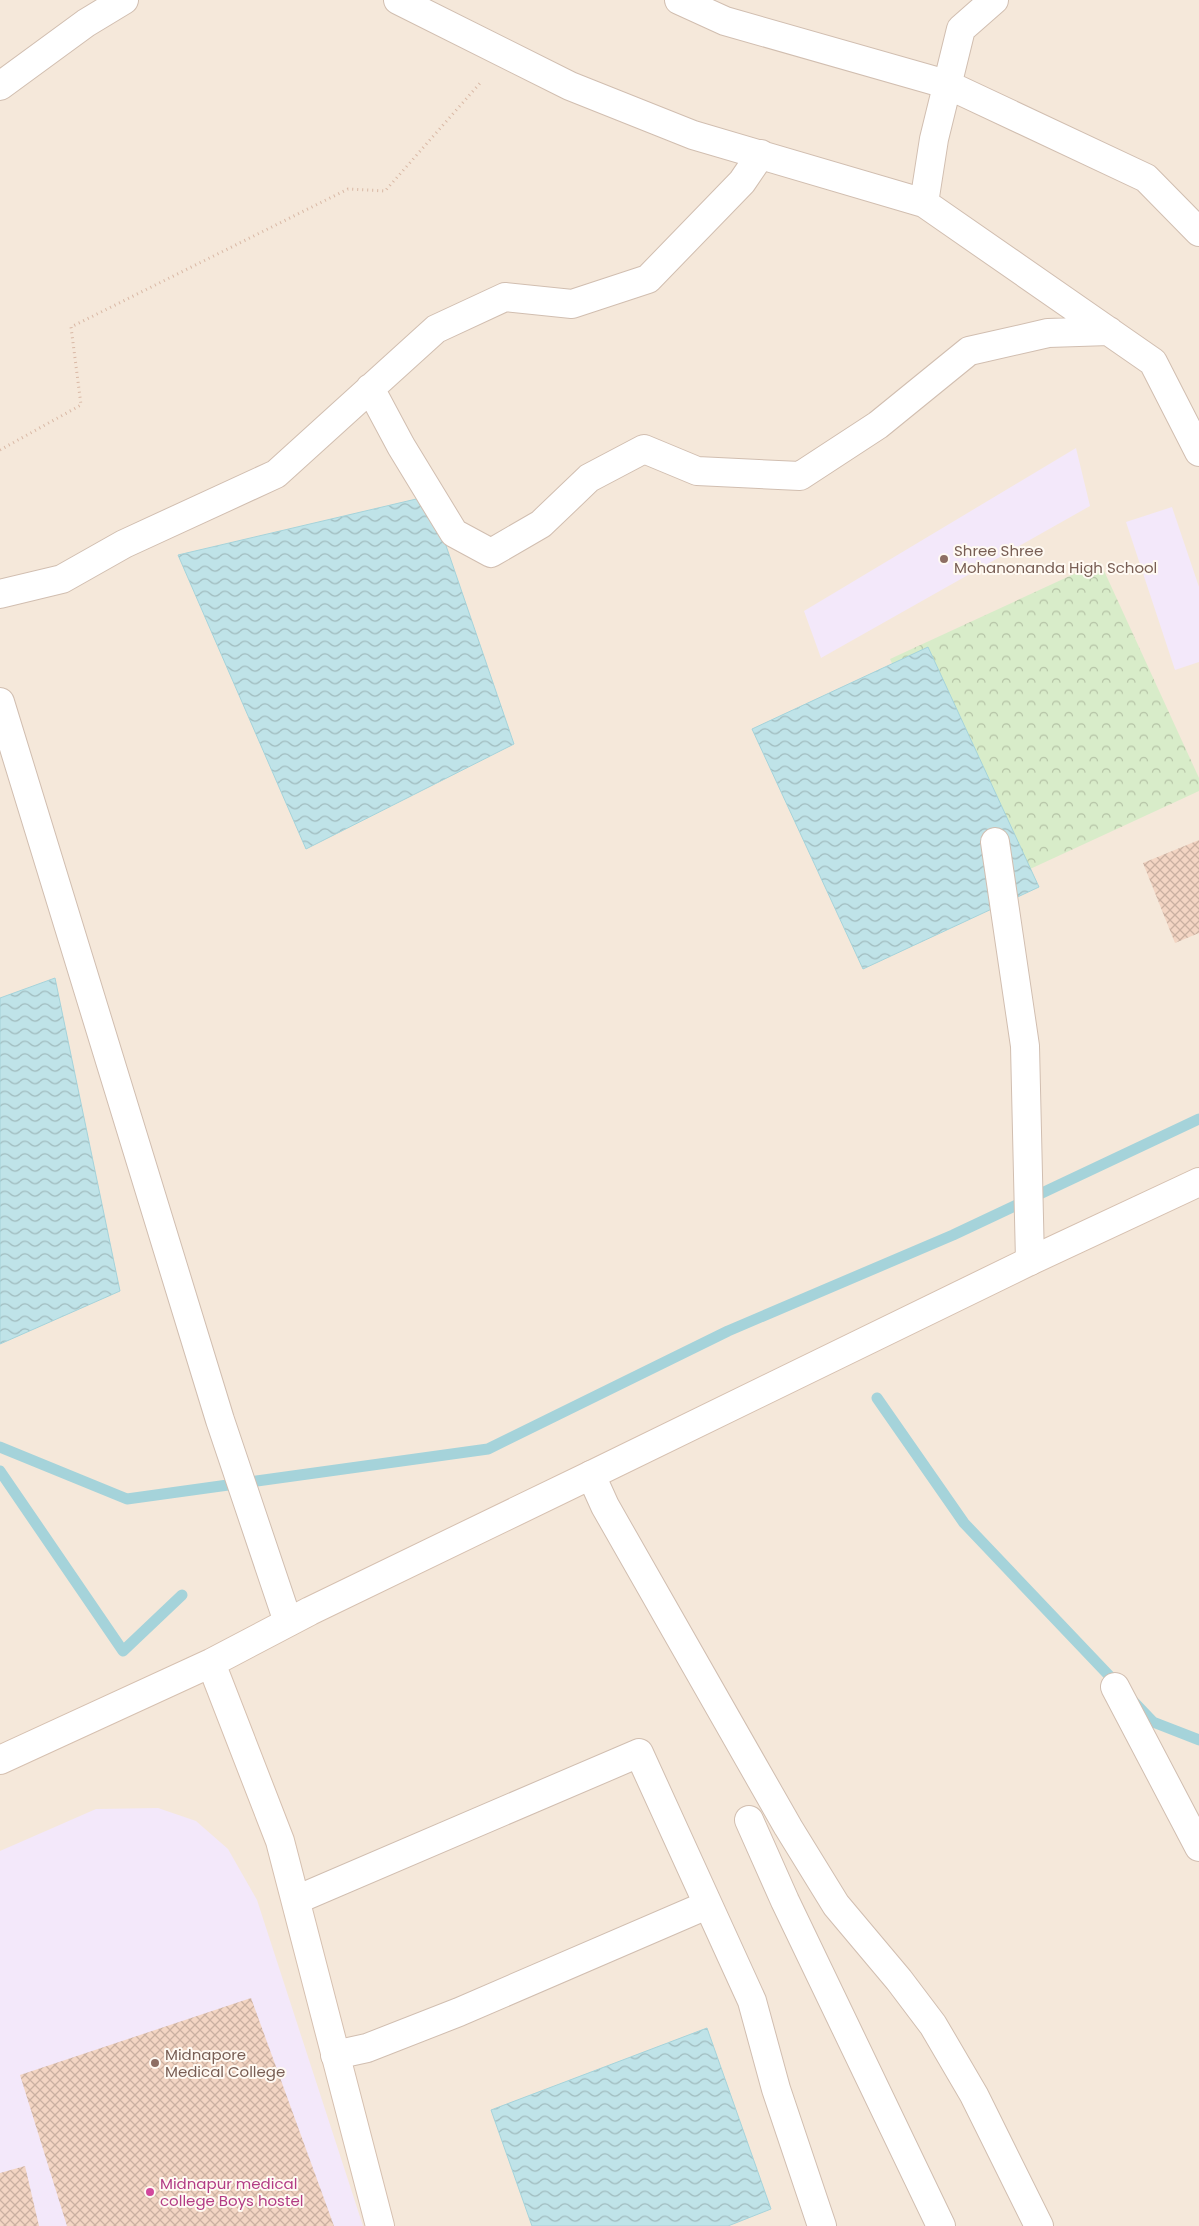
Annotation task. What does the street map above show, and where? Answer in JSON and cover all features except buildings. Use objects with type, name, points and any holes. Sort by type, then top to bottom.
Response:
[{"type":"street","points":[[0,86],[86,23],[124,0]]},
{"type":"street","points":[[398,0],[570,86],[694,135],[924,202],[1153,362],[1199,452]]},
{"type":"street","points":[[680,0],[725,20],[946,84],[1146,178],[1199,232]]},
{"type":"street","points":[[924,202],[934,139],[961,29],[994,0]]},
{"type":"street","points":[[0,593],[62,579],[124,544],[276,474],[436,329],[505,298],[572,304],[648,278],[742,182],[761,154]]},
{"type":"street","points":[[370,388],[400,446],[454,533],[491,553],[541,524],[589,478],[644,450],[697,471],[800,476],[878,425],[969,351],[1048,333],[1109,331]]},
{"type":"street","points":[[0,702],[217,1411],[288,1622]]},
{"type":"street","points":[[995,842],[1025,1046],[1030,1262]]},
{"type":"street","points":[[0,1760],[211,1663],[288,1622],[591,1474],[1199,1182]]},
{"type":"street","points":[[591,1474],[605,1506],[797,1843],[836,1905],[899,1980],[933,2025],[974,2095],[1039,2226]]},
{"type":"street","points":[[211,1663],[280,1841],[380,2226]]},
{"type":"street","points":[[1115,1687],[1199,1846]]},
{"type":"street","points":[[296,1900],[639,1753],[752,2001],[776,2089],[822,2226]]},
{"type":"street","points":[[749,1820],[785,1901],[941,2226]]},
{"type":"street","points":[[335,2055],[367,2048],[459,2012],[707,1905]]},
{"type":"path","points":[[0,450],[81,405],[71,327],[348,189],[386,191],[505,54]]},
{"type":"shaded area","points":[[0,0],[1199,0],[1199,2226],[0,2226]]},
{"type":"shaded area","name":"Shree Shree Mohanonanda High School","points":[[1076,448],[1090,506],[821,658],[804,611]]},
{"type":"shaded area","points":[[1172,507],[1199,587],[1199,662],[1175,670],[1126,522]]},
{"type":"shaded area","name":"Midnapore Medical College","points":[[158,1808],[196,1821],[228,1849],[257,1900],[363,2226],[0,2226],[0,1851],[96,1809]]},
{"type":"green space","points":[[1100,562],[1199,778],[1199,791],[993,886],[890,659]]},
{"type":"water","points":[[429,496],[514,744],[306,849],[178,555]]},
{"type":"water","points":[[928,647],[1039,887],[863,969],[752,729]]},
{"type":"water","points":[[55,978],[120,1291],[0,1344],[0,998]]},
{"type":"water","points":[[707,2028],[771,2209],[728,2226],[532,2226],[491,2110]]},
{"type":"waterway","points":[[0,1447],[127,1499],[488,1449],[728,1331],[953,1235],[1199,1119]]},
{"type":"waterway","points":[[877,1398],[964,1523],[1119,1686]]},
{"type":"waterway","points":[[0,1471],[123,1651],[182,1595]]},
{"type":"waterway","points":[[1133,1701],[1153,1722],[1199,1740]]},
{"type":"place","name":"Shree Shree Mohanonanda High School","points":[[944,559]]},
{"type":"place","name":"Midnapore Medical College","points":[[155,2063]]},
{"type":"place","name":"Midnapur medical college Boys hostel","points":[[150,2192]]}]
